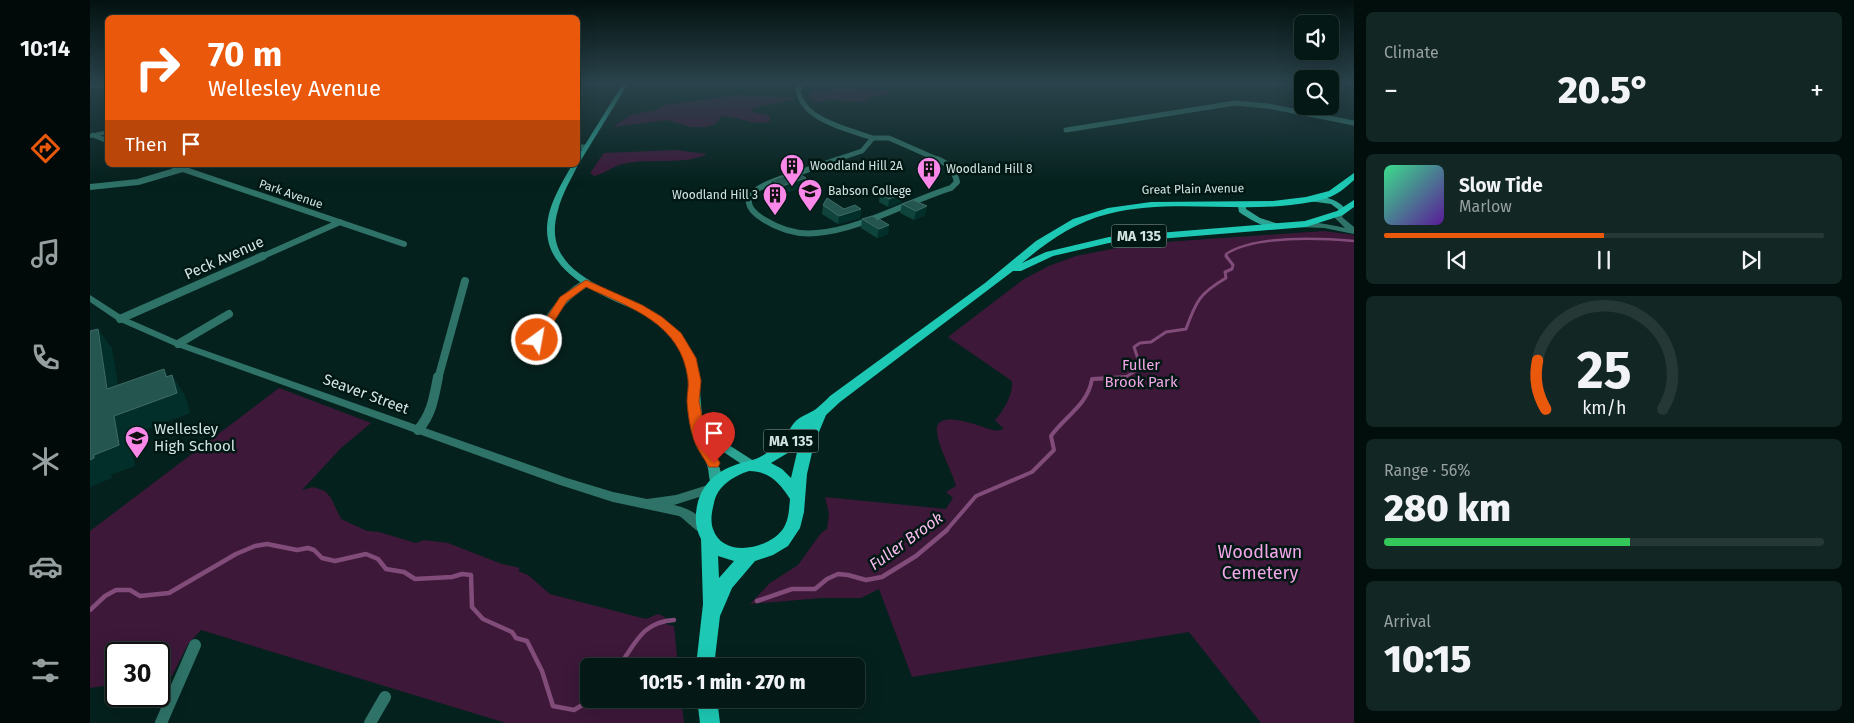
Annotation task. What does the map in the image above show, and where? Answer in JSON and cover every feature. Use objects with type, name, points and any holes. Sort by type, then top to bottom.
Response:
[{"type":"main road","points":[[580,156],[605,116]]},
{"type":"main road","points":[[573,167],[555,204],[549,233],[551,244],[560,261],[568,270],[586,283],[648,313],[670,328],[686,349],[693,369],[693,401],[700,440],[714,463],[713,486],[704,507],[702,521],[706,535],[712,586],[706,658]]},
{"type":"main road","name":"Great Plain Avenue","points":[[755,465],[786,448],[799,427],[809,418],[821,412],[835,398],[989,286],[1054,234],[1088,217],[1151,205],[1279,203],[1312,199],[1332,193],[1354,176]]},
{"type":"main road","points":[[1312,199],[1333,202],[1340,206],[1342,212]]},
{"type":"main road","name":"Great Plain Avenue","points":[[989,286],[1036,259],[1097,242],[1147,236],[1298,225],[1342,212],[1354,203]]},
{"type":"main road","points":[[1246,204],[1242,206],[1242,210],[1249,216],[1279,227]]},
{"type":"main road","name":"Great Plain Avenue","points":[[798,499],[799,478],[805,450],[821,412]]},
{"type":"main road","points":[[697,424],[709,438],[723,449],[783,477],[789,483],[798,499]]},
{"type":"main road","name":"MA 135","points":[[713,486],[741,467],[755,465]]},
{"type":"main road","name":"MA 135","points":[[749,556],[769,551],[784,540],[792,528],[798,499]]},
{"type":"main road","points":[[706,535],[726,552],[749,556]]},
{"type":"main road","points":[[710,623],[725,584],[749,556]]},
{"type":"main road","points":[[708,708],[710,723]]},
{"type":"street","points":[[817,116],[873,138],[889,138],[946,163],[954,170],[957,182],[951,188],[844,229],[825,233],[796,233],[781,229],[754,213],[749,205],[754,190],[764,184],[862,151],[873,138]]},
{"type":"street","points":[[1066,130],[1156,116]]},
{"type":"street","points":[[1318,116],[1354,123]]},
{"type":"street","points":[[91,136],[105,133]]},
{"type":"street","points":[[91,136],[105,141]]},
{"type":"street","points":[[580,147],[585,147]]},
{"type":"street","name":"Park Avenue","points":[[176,167],[404,244]]},
{"type":"street","points":[[90,187],[138,182],[182,169]]},
{"type":"street","points":[[1342,212],[1338,216],[1340,221],[1354,231]]},
{"type":"street","name":"Peck Avenue","points":[[120,319],[340,222]]},
{"type":"street","points":[[1298,225],[1324,226],[1354,231]]},
{"type":"street","points":[[418,430],[426,421],[431,411],[441,364],[465,281]]},
{"type":"street","points":[[527,355],[560,304],[572,291],[586,283]]},
{"type":"street","name":"Seaver Street","points":[[90,298],[120,319],[178,344],[587,490],[682,512],[693,518],[706,535]]},
{"type":"street","points":[[178,344],[229,314]]},
{"type":"street","name":"Seaver Street","points":[[639,502],[676,500],[713,486]]},
{"type":"street","points":[[161,723],[195,645]]},
{"type":"street","points":[[370,723],[385,696]]},
{"type":"green space","points":[[630,116],[770,116],[770,121],[758,123],[722,116],[715,124],[707,127],[691,127],[667,120],[613,127]]},
{"type":"green space","points":[[675,150],[707,154],[687,160],[629,163],[616,166],[598,175],[594,176],[590,173],[604,153]]},
{"type":"green space","name":"Fuller Brook Park","points":[[1324,231],[1354,235],[1354,723],[1261,723],[1189,632],[912,677],[879,589],[861,598],[822,598],[750,604],[770,583],[798,565],[821,533],[827,529],[829,514],[825,497],[946,509],[953,498],[946,492],[956,486],[940,446],[937,432],[938,424],[943,420],[951,419],[994,430],[1004,429],[995,420],[1007,402],[1012,386],[1012,381],[948,337],[1024,279],[1049,266],[1076,256],[1137,244]]},
{"type":"green space","points":[[279,388],[371,423],[341,448],[302,490],[313,487],[325,491],[331,498],[341,519],[367,531],[379,532],[416,543],[424,540],[448,543],[502,564],[520,568],[518,571],[528,575],[550,594],[646,619],[658,614],[665,617],[666,624],[674,626],[677,658],[580,658],[580,708],[682,708],[684,723],[506,723],[201,630],[188,644],[172,676],[170,676],[170,642],[105,642],[105,686],[90,688],[90,531]]},
{"type":"building","points":[[796,172],[806,178],[782,186],[772,180]]},
{"type":"building","points":[[894,189],[903,193],[889,199],[880,194]]},
{"type":"building","points":[[827,198],[844,209],[855,205],[861,209],[839,216],[823,205]]},
{"type":"building","points":[[913,200],[927,206],[916,211],[902,204]]},
{"type":"building","points":[[872,216],[876,220],[879,219],[889,225],[879,229],[862,219]]},
{"type":"building","points":[[98,329],[107,389],[164,369],[166,377],[172,375],[177,393],[114,416],[119,445],[94,455],[94,458],[90,460],[90,331]]},
{"type":"waterway","name":"Fuller Brook","points":[[1227,257],[1226,254],[1238,248],[1270,241],[1288,239],[1354,241]]},
{"type":"waterway","name":"Fuller Brook","points":[[1125,377],[1141,368],[1134,347],[1140,343],[1151,342],[1166,332],[1186,329],[1200,299],[1210,288],[1226,278],[1225,272],[1232,269],[1233,265],[1226,256]]},
{"type":"waterway","name":"Fuller Brook","points":[[946,531],[976,496],[1032,472],[1054,450],[1051,436],[1081,403],[1090,388],[1092,379],[1125,377]]},
{"type":"waterway","name":"Fuller Brook","points":[[1094,379],[1113,379]]},
{"type":"waterway","name":"Fuller Brook","points":[[757,601],[792,589],[815,589],[827,579],[838,574],[866,580],[882,577],[916,556],[946,531]]},
{"type":"waterway","name":"Fuller Brook","points":[[90,610],[105,596],[116,590],[130,590],[140,596],[169,593],[236,554],[255,546],[267,544],[297,550],[308,548],[314,550],[322,558],[335,561],[366,554],[378,559],[386,569],[404,572],[415,579],[452,577],[462,574],[471,575],[472,607],[483,619],[512,632],[516,638],[527,641],[542,671],[553,706],[574,710],[580,706]]},
{"type":"waterway","name":"Fuller Brook","points":[[624,658],[647,629],[654,625],[674,620]]},
{"type":"place","name":"Woodland Hill 2A","points":[[792,187]]},
{"type":"place","name":"Woodland Hill 8","points":[[929,190]]},
{"type":"place","name":"Babson College","points":[[810,212]]},
{"type":"place","name":"Woodland Hill 3","points":[[775,216]]},
{"type":"place","name":"Wellesley High School","points":[[137,459]]},
{"type":"route","points":[[537,340],[563,299],[576,288],[586,283],[638,307],[658,319],[677,336],[690,358],[695,381],[693,401],[700,440],[714,463]]},
{"type":"park label","name":"Woodlawn Cemetery","points":[[1260,562]]}]
